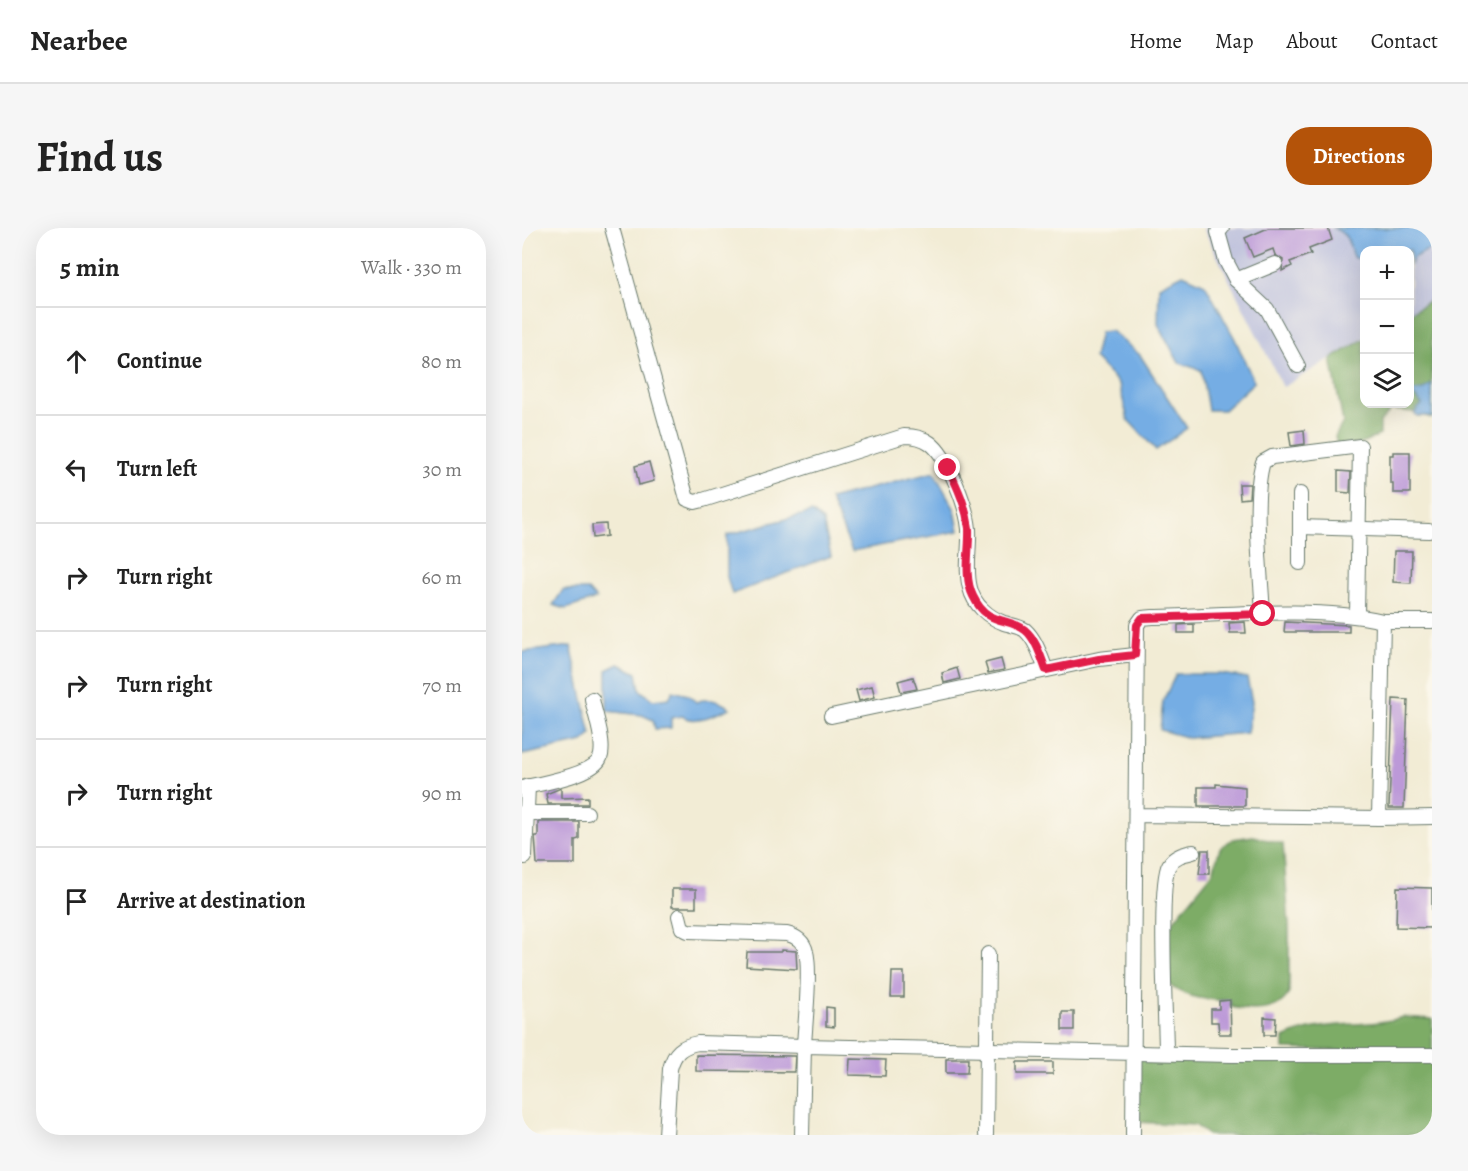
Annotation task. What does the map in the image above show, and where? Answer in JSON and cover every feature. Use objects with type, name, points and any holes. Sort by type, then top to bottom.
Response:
[{"type":"lane","points":[[612,228],[687,499],[695,502],[703,500],[904,436],[923,439],[933,445],[948,468],[964,503],[969,530],[969,578],[975,600],[982,611],[1003,623],[1022,628],[1030,635],[1046,670]]},
{"type":"lane","points":[[1221,228],[1218,232],[1220,243],[1236,280],[1267,309],[1298,366]]},
{"type":"lane","points":[[1236,280],[1275,264]]},
{"type":"lane","points":[[1263,614],[1259,529],[1260,471],[1263,462],[1272,457],[1359,446],[1357,615]]},
{"type":"lane","points":[[1300,494],[1300,563]]},
{"type":"lane","points":[[1300,527],[1430,531]]},
{"type":"lane","points":[[1133,1135],[1137,625],[1142,618],[1263,614],[1357,615],[1383,621],[1432,621]]},
{"type":"lane","points":[[1379,818],[1383,621]]},
{"type":"lane","points":[[831,716],[1099,659],[1135,655]]},
{"type":"lane","points":[[525,857],[525,787],[580,773],[599,762],[601,746],[592,699]]},
{"type":"lane","points":[[524,813],[587,813]]},
{"type":"lane","points":[[1136,815],[1432,817]]},
{"type":"lane","points":[[1166,1053],[1164,930],[1167,871],[1176,857],[1193,852]]},
{"type":"lane","points":[[679,916],[682,928],[688,930],[787,933],[802,942],[807,960],[802,1135]]},
{"type":"lane","points":[[986,1135],[988,954]]},
{"type":"lane","points":[[666,1135],[672,1058],[685,1045],[698,1043],[1231,1055],[1432,1054]]},
{"type":"shaded area","points":[[1203,228],[1432,228],[1432,299],[1414,310],[1414,246],[1360,246],[1360,341],[1283,387]]},
{"type":"green space","points":[[1432,299],[1432,418],[1413,412],[1391,410],[1380,422],[1380,435],[1359,444],[1338,447],[1335,437],[1343,422],[1331,359],[1360,341],[1360,408],[1414,408],[1414,310]]},
{"type":"green space","points":[[1253,836],[1283,844],[1289,925],[1289,993],[1278,1005],[1255,1010],[1231,1007],[1230,1000],[1205,999],[1182,993],[1168,984],[1166,930],[1213,872],[1220,848],[1233,839]]},
{"type":"green space","points":[[1403,1017],[1432,1019],[1432,1053],[1284,1049],[1284,1038],[1312,1028],[1373,1023]]},
{"type":"green space","points":[[1137,1055],[1432,1057],[1432,1135],[1208,1135],[1195,1125],[1136,1122]]},
{"type":"water","points":[[1334,228],[1432,228],[1432,248],[1414,257],[1414,246],[1360,246],[1360,258],[1354,258],[1347,239]]},
{"type":"water","points":[[1183,274],[1205,284],[1235,339],[1254,382],[1224,410],[1208,410],[1201,370],[1179,363],[1158,324],[1159,286]]},
{"type":"water","points":[[1111,331],[1140,355],[1187,428],[1156,450],[1128,420],[1119,384],[1094,358],[1100,332]]},
{"type":"water","points":[[1432,384],[1432,418],[1417,416],[1414,413],[1422,404],[1414,396],[1414,391],[1423,390]]},
{"type":"water","points":[[934,472],[955,510],[959,531],[852,551],[830,499]]},
{"type":"water","points":[[812,512],[823,521],[831,556],[732,594],[727,577],[727,535]]},
{"type":"water","points":[[563,590],[588,590],[596,599],[566,609],[553,605]]},
{"type":"water","points":[[571,646],[591,735],[583,742],[522,755],[522,652]]},
{"type":"water","points":[[619,664],[637,673],[640,690],[653,700],[669,698],[673,691],[688,695],[696,702],[713,700],[730,708],[700,719],[682,716],[671,718],[671,728],[655,729],[653,720],[642,715],[607,711],[607,670]]},
{"type":"water","points":[[1176,674],[1221,674],[1247,678],[1252,702],[1247,733],[1189,738],[1160,730],[1163,701]]},
{"type":"building","points":[[1268,228],[1328,228],[1332,240],[1309,249],[1311,254],[1290,262],[1292,266],[1282,271],[1283,260],[1275,255],[1273,249],[1253,257],[1245,238]]},
{"type":"building","points":[[1304,430],[1305,444],[1291,446],[1289,432]]},
{"type":"building","points":[[1393,452],[1410,452],[1410,493],[1393,493],[1393,483],[1390,483],[1390,455],[1393,455]]},
{"type":"building","points":[[649,462],[654,481],[639,485],[635,466]]},
{"type":"building","points":[[1338,471],[1351,472],[1350,493],[1338,492]]},
{"type":"building","points":[[1239,484],[1250,484],[1249,498],[1240,499]]},
{"type":"building","points":[[606,524],[607,536],[593,538],[592,525]]},
{"type":"building","points":[[1394,551],[1412,551],[1411,583],[1393,582]]},
{"type":"building","points":[[1245,622],[1246,633],[1230,633],[1229,623]]},
{"type":"building","points":[[1285,622],[1349,625],[1349,632],[1284,632]]},
{"type":"building","points":[[1194,624],[1194,633],[1178,633],[1178,625]]},
{"type":"building","points":[[1001,659],[1004,670],[988,673],[985,663]]},
{"type":"building","points":[[957,668],[960,679],[944,683],[942,673]]},
{"type":"building","points":[[913,677],[917,689],[901,692],[898,681]]},
{"type":"building","points":[[872,686],[875,697],[859,701],[856,690]]},
{"type":"building","points":[[1393,699],[1408,700],[1404,808],[1389,808]]},
{"type":"building","points":[[1216,784],[1245,787],[1245,806],[1198,806],[1198,787],[1216,787]]},
{"type":"building","points":[[561,788],[561,798],[588,797],[588,804],[548,804],[546,794]]},
{"type":"building","points":[[538,822],[579,822],[579,839],[575,840],[575,864],[537,864],[535,836],[538,836]]},
{"type":"building","points":[[1202,850],[1209,850],[1209,874],[1199,874]]},
{"type":"building","points":[[1397,887],[1432,888],[1432,928],[1396,927]]},
{"type":"building","points":[[672,889],[696,889],[696,907],[672,907]]},
{"type":"building","points":[[781,950],[796,951],[797,969],[746,966],[747,952],[781,952]]},
{"type":"building","points":[[892,972],[904,972],[904,997],[891,997]]},
{"type":"building","points":[[1230,1000],[1231,1034],[1219,1034],[1218,1022],[1211,1022],[1211,1009],[1219,1009],[1219,1001]]},
{"type":"building","points":[[826,1007],[834,1008],[834,1027],[826,1026]]},
{"type":"building","points":[[1062,1012],[1074,1012],[1074,1030],[1062,1030]]},
{"type":"building","points":[[1264,1017],[1276,1018],[1275,1035],[1264,1035]]},
{"type":"building","points":[[696,1055],[795,1056],[794,1072],[696,1071]]},
{"type":"building","points":[[850,1059],[886,1060],[885,1076],[849,1075]]},
{"type":"building","points":[[946,1059],[968,1059],[967,1073],[946,1073]]},
{"type":"building","points":[[1017,1062],[1053,1062],[1053,1074],[1017,1074]]},
{"type":"route","points":[[948,468],[961,494],[967,514],[970,590],[982,611],[1003,623],[1022,628],[1030,635],[1046,670],[1099,659],[1135,655],[1137,625],[1142,618],[1263,614]]}]
